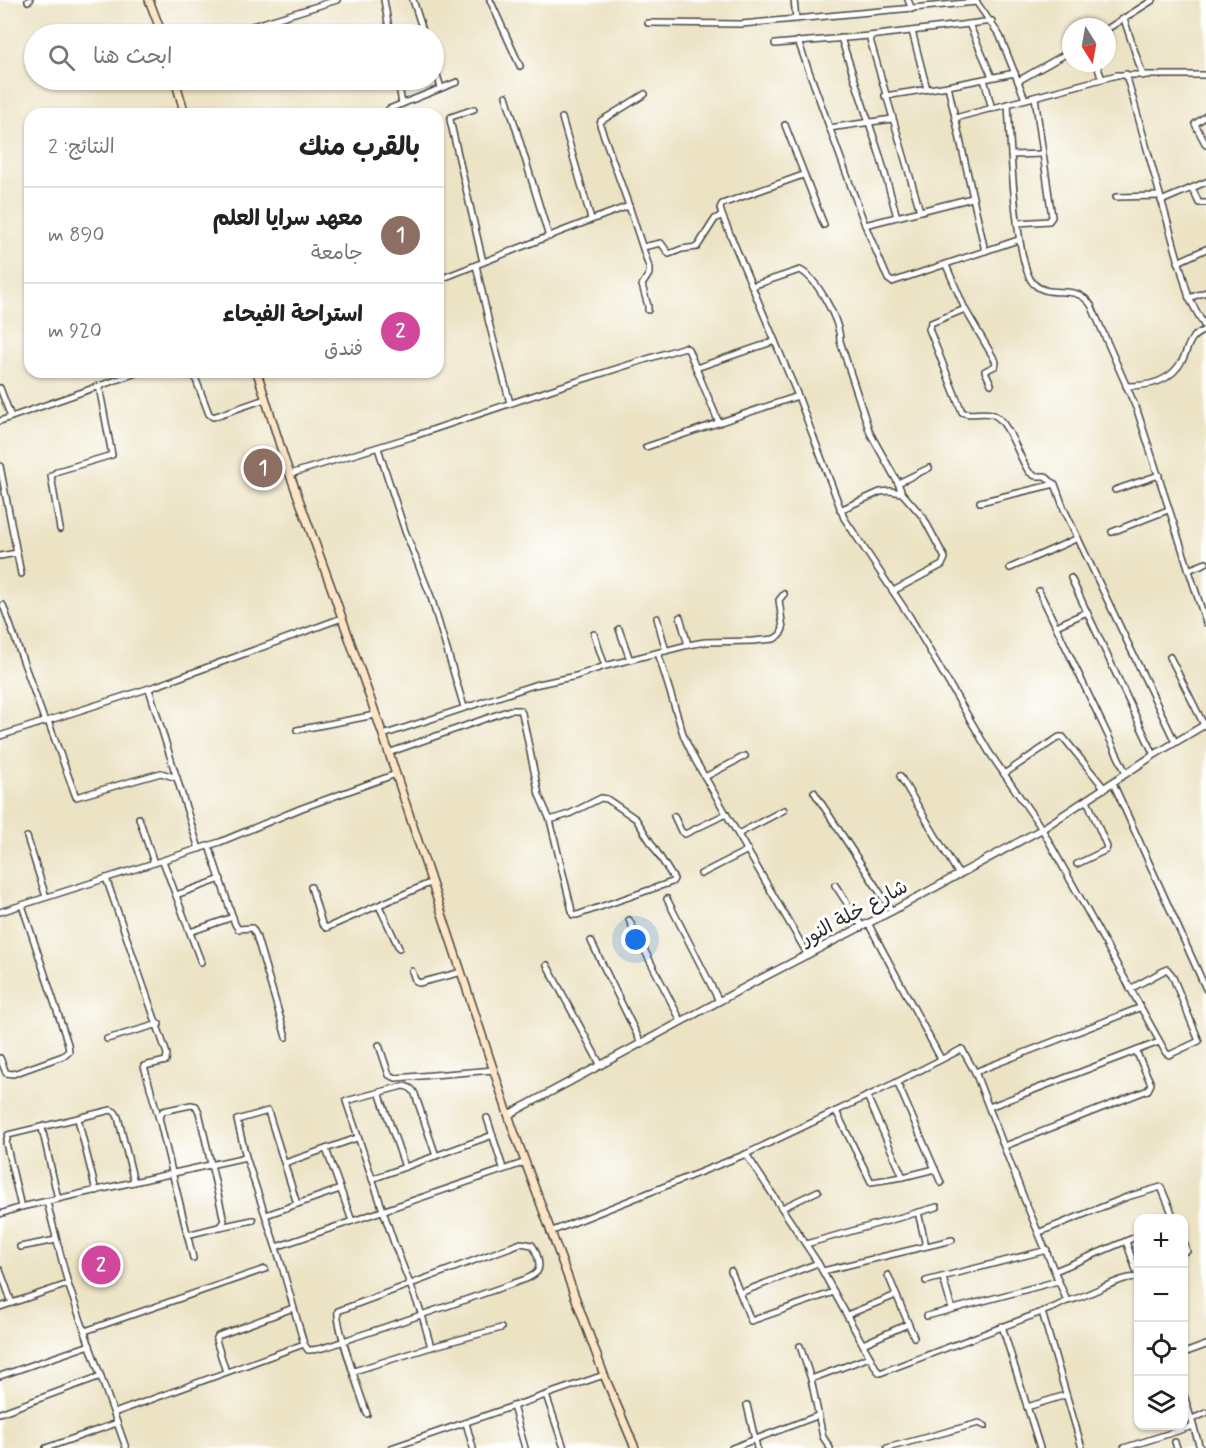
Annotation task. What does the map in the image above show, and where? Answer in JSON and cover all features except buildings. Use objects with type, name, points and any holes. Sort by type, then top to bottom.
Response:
[{"type":"main road","points":[[149,0],[158,24]]},
{"type":"main road","points":[[179,90],[183,108]]},
{"type":"main road","points":[[259,378],[290,474],[383,735],[508,1114],[604,1375],[635,1448]]},
{"type":"street","points":[[259,24],[337,0]]},
{"type":"street","points":[[384,0],[388,24]]},
{"type":"street","points":[[413,0],[421,24]]},
{"type":"street","points":[[490,0],[520,66]]},
{"type":"street","points":[[794,0],[796,18]]},
{"type":"street","points":[[908,0],[912,9]]},
{"type":"street","points":[[1116,24],[1153,0]]},
{"type":"street","points":[[648,23],[742,24],[912,9],[933,3],[976,1],[992,21],[1005,46],[1024,99]]},
{"type":"street","points":[[1124,19],[1143,76]]},
{"type":"street","points":[[775,44],[869,36],[992,21]]},
{"type":"street","points":[[969,24],[992,77]]},
{"type":"street","points":[[912,31],[927,89]]},
{"type":"street","points":[[869,36],[920,211]]},
{"type":"street","points":[[841,38],[880,156],[897,217]]},
{"type":"street","points":[[798,41],[865,225],[890,282],[946,266],[1018,240]]},
{"type":"street","points":[[1018,81],[1062,56]]},
{"type":"street","points":[[1099,72],[1102,79]]},
{"type":"street","points":[[885,96],[1015,73]]},
{"type":"street","points":[[1126,74],[1189,298],[1205,327],[1205,330],[1193,336],[1181,362],[1170,375],[1151,385],[1126,386]]},
{"type":"street","points":[[955,118],[1126,74],[1206,75]]},
{"type":"street","points":[[984,79],[993,109]]},
{"type":"street","points":[[444,87],[457,82]]},
{"type":"street","points":[[948,86],[985,251]]},
{"type":"street","points":[[400,90],[402,104]]},
{"type":"street","points":[[392,108],[436,90]]},
{"type":"street","points":[[645,94],[602,121],[600,125],[650,271],[642,285],[648,310]]},
{"type":"street","points":[[506,96],[549,237]]},
{"type":"street","points":[[1017,224],[1052,219],[1035,97]]},
{"type":"street","points":[[1008,104],[1018,240],[1031,282],[1043,290],[1077,293],[1086,297],[1091,305],[1126,386],[1159,475],[1168,510],[1206,623]]},
{"type":"street","points":[[474,109],[451,117],[450,120],[483,262]]},
{"type":"street","points":[[1206,116],[1195,124],[1206,146]]},
{"type":"street","points":[[562,118],[591,219]]},
{"type":"street","points":[[829,128],[892,119]]},
{"type":"street","points":[[785,125],[824,225]]},
{"type":"street","points":[[1011,155],[1043,154]]},
{"type":"street","points":[[803,175],[720,206],[798,396],[840,510],[917,627],[1004,774],[1042,829],[1159,1042],[1170,1055],[1199,1041],[1172,975],[1167,969],[1130,989]]},
{"type":"street","points":[[1116,197],[1160,199],[1206,182]]},
{"type":"street","points":[[1192,188],[1199,203],[1206,203]]},
{"type":"street","points":[[865,225],[972,198]]},
{"type":"street","points":[[444,278],[629,206]]},
{"type":"street","points":[[643,247],[661,243],[669,254],[682,249],[695,248],[715,219],[722,215]]},
{"type":"street","points":[[1178,261],[1206,249]]},
{"type":"street","points":[[476,265],[510,403]]},
{"type":"street","points":[[946,266],[965,309],[996,362],[995,366],[985,371],[991,384]]},
{"type":"street","points":[[752,286],[800,270],[805,272],[819,288],[839,333],[866,422],[879,451],[902,493],[923,518],[945,561],[942,565],[893,591]]},
{"type":"street","points":[[1189,298],[1206,292]]},
{"type":"street","points":[[965,309],[931,323],[929,327],[962,412],[996,416],[1004,424],[1029,472],[1035,476],[1047,477],[1054,484],[1174,742]]},
{"type":"street","points":[[696,368],[775,341]]},
{"type":"street","points":[[290,474],[378,448],[685,347],[719,423]]},
{"type":"street","points":[[0,421],[122,378]]},
{"type":"street","points":[[195,378],[209,414],[213,417],[265,399]]},
{"type":"street","points":[[60,529],[51,476],[58,471],[112,455],[99,386]]},
{"type":"street","points":[[0,388],[11,417]]},
{"type":"street","points":[[646,447],[798,396]]},
{"type":"street","points":[[378,448],[405,531],[431,597],[464,707]]},
{"type":"street","points":[[0,466],[21,574]]},
{"type":"street","points":[[898,483],[929,468]]},
{"type":"street","points":[[1115,490],[1159,475]]},
{"type":"street","points":[[980,502],[1054,484]]},
{"type":"street","points":[[840,510],[880,492],[890,490],[902,493]]},
{"type":"street","points":[[1112,532],[1168,510]]},
{"type":"street","points":[[1010,568],[1078,538]]},
{"type":"street","points":[[0,556],[17,553]]},
{"type":"street","points":[[1188,570],[1206,563]]},
{"type":"street","points":[[1071,578],[1154,755]]},
{"type":"street","points":[[1039,591],[1126,773]]},
{"type":"street","points":[[383,735],[534,685],[576,676],[605,666],[687,645],[705,642],[766,641],[778,637],[783,629],[778,600],[784,594]]},
{"type":"street","points":[[3,610],[74,796],[161,773],[177,778]]},
{"type":"street","points":[[1056,626],[1087,612]]},
{"type":"street","points":[[680,617],[687,645]]},
{"type":"street","points":[[0,736],[149,689],[342,618]]},
{"type":"street","points":[[657,618],[666,651]]},
{"type":"street","points":[[619,629],[630,660]]},
{"type":"street","points":[[594,634],[605,666]]},
{"type":"street","points":[[658,653],[684,737],[808,955]]},
{"type":"street","points":[[1170,657],[1205,724]]},
{"type":"street","points":[[149,689],[199,849]]},
{"type":"street","points":[[388,753],[510,710],[520,710],[539,795],[550,820],[573,915],[672,882],[674,879],[636,819],[607,799],[601,798],[569,814],[550,820]]},
{"type":"street","points":[[297,730],[375,715]]},
{"type":"street","name":"شارع خلة النور","points":[[508,1114],[1042,829],[1205,724]]},
{"type":"street","points":[[1004,774],[1059,737],[1066,739],[1105,789]]},
{"type":"street","points":[[705,777],[745,756]]},
{"type":"street","points":[[0,912],[209,846],[302,808],[396,774]]},
{"type":"street","points":[[900,776],[959,875]]},
{"type":"street","points":[[1113,783],[1206,990]]},
{"type":"street","points":[[814,792],[892,911]]},
{"type":"street","points":[[1077,864],[1106,850],[1107,847],[1087,800]]},
{"type":"street","points":[[738,834],[784,810]]},
{"type":"street","points":[[674,816],[681,831],[686,834],[726,814]]},
{"type":"street","points":[[139,818],[154,863]]},
{"type":"street","points":[[27,837],[46,897]]},
{"type":"street","points":[[209,846],[238,929],[252,928],[256,935],[286,1037]]},
{"type":"street","points":[[701,874],[748,849]]},
{"type":"street","points":[[163,861],[201,962]]},
{"type":"street","points":[[106,878],[159,1024],[168,1058],[162,1062],[144,1066],[193,1258]]},
{"type":"street","points":[[176,895],[221,879]]},
{"type":"street","points":[[310,887],[324,927],[329,927],[432,882]]},
{"type":"street","points":[[835,885],[865,925],[941,1059]]},
{"type":"street","points":[[667,899],[719,1001]]},
{"type":"street","points":[[0,1058],[5,1071],[11,1074],[63,1056],[69,1051],[22,905]]},
{"type":"street","points":[[379,906],[399,948]]},
{"type":"street","points":[[190,932],[233,917]]},
{"type":"street","points":[[629,920],[681,1021]]},
{"type":"street","points":[[591,941],[641,1043]]},
{"type":"street","points":[[547,964],[600,1064]]},
{"type":"street","points":[[412,971],[415,980],[419,983],[462,972]]},
{"type":"street","points":[[975,1072],[1139,1008]]},
{"type":"street","points":[[107,1039],[159,1024]]},
{"type":"street","points":[[989,1107],[1159,1042]]},
{"type":"street","points":[[379,1045],[389,1075],[396,1078],[494,1070]]},
{"type":"street","points":[[550,1232],[746,1154],[962,1049],[975,1072],[1067,1301]]},
{"type":"street","points":[[1005,1146],[1148,1090],[1151,1084],[1137,1051]]},
{"type":"street","points":[[897,1082],[941,1183]]},
{"type":"street","points":[[430,1347],[422,1315],[357,1138],[346,1101],[403,1086],[413,1089],[436,1156]]},
{"type":"street","points":[[379,1092],[405,1167]]},
{"type":"street","points":[[867,1096],[903,1178]]},
{"type":"street","points":[[160,1122],[160,1114],[163,1111],[196,1106],[224,1220],[219,1227]]},
{"type":"street","points":[[0,1136],[111,1110],[118,1116],[134,1182]]},
{"type":"street","points":[[297,1204],[268,1111],[237,1120],[246,1157],[276,1247],[304,1344],[308,1350],[314,1350],[344,1340],[422,1315],[533,1275],[539,1268],[535,1248],[532,1245],[521,1244],[340,1308],[337,1316],[344,1340],[367,1414]]},
{"type":"street","points":[[836,1111],[871,1182],[903,1178],[935,1169]]},
{"type":"street","points":[[487,1118],[503,1168]]},
{"type":"street","points":[[78,1119],[96,1191]]},
{"type":"street","points":[[42,1128],[58,1199]]},
{"type":"street","points":[[12,1134],[6,1138],[6,1143],[21,1207]]},
{"type":"street","points":[[372,1179],[493,1136]]},
{"type":"street","points":[[285,1163],[357,1138]]},
{"type":"street","points":[[326,1149],[352,1221]]},
{"type":"street","points":[[746,1154],[823,1271],[880,1373],[1134,1277]]},
{"type":"street","points":[[0,1214],[21,1207],[246,1157]]},
{"type":"street","points":[[276,1247],[526,1162]]},
{"type":"street","points":[[1040,1232],[1127,1197],[1161,1187],[1172,1214]]},
{"type":"street","points":[[266,1215],[340,1189]]},
{"type":"street","points":[[782,1208],[818,1191]]},
{"type":"street","points":[[47,1202],[68,1284],[126,1448]]},
{"type":"street","points":[[806,1244],[937,1207]]},
{"type":"street","points":[[918,1212],[926,1246]]},
{"type":"street","points":[[187,1235],[253,1220]]},
{"type":"street","points":[[1055,1271],[1134,1238]]},
{"type":"street","points":[[20,1247],[56,1240]]},
{"type":"street","points":[[823,1271],[952,1240]]},
{"type":"street","points":[[1126,1241],[1135,1268]]},
{"type":"street","points":[[926,1281],[1047,1250]]},
{"type":"street","points":[[740,1293],[818,1263]]},
{"type":"street","points":[[85,1331],[265,1269]]},
{"type":"street","points":[[0,1270],[12,1303]]},
{"type":"street","points":[[731,1271],[751,1321],[834,1292]]},
{"type":"street","points":[[888,1275],[914,1337]]},
{"type":"street","points":[[943,1278],[952,1309]]},
{"type":"street","points":[[927,1316],[1058,1281]]},
{"type":"street","points":[[0,1307],[68,1284]]},
{"type":"street","points":[[847,1315],[896,1295]]},
{"type":"street","points":[[226,1372],[216,1340],[218,1336],[293,1308]]},
{"type":"street","points":[[1042,1312],[1082,1448]]},
{"type":"street","points":[[862,1344],[908,1324]]},
{"type":"street","points":[[1002,1326],[1040,1448]]},
{"type":"street","points":[[354,1371],[501,1328]]},
{"type":"street","points":[[0,1377],[90,1344]]},
{"type":"street","points":[[114,1413],[304,1344]]},
{"type":"street","points":[[1188,1352],[1206,1345]]},
{"type":"street","points":[[800,1346],[810,1378],[817,1416],[825,1442],[830,1448]]},
{"type":"street","points":[[810,1378],[870,1358]]},
{"type":"street","points":[[391,1448],[604,1375]]},
{"type":"street","points":[[0,1413],[101,1376]]},
{"type":"street","points":[[546,1395],[564,1448]]},
{"type":"street","points":[[1028,1407],[1066,1395]]},
{"type":"street","points":[[747,1405],[757,1448]]},
{"type":"street","points":[[513,1406],[525,1448]]},
{"type":"street","points":[[1188,1407],[1200,1448]]},
{"type":"street","points":[[1124,1448],[1193,1422],[1206,1413]]},
{"type":"street","points":[[732,1448],[817,1416]]},
{"type":"street","points":[[46,1448],[117,1423]]},
{"type":"street","points":[[466,1423],[473,1448]]},
{"type":"street","points":[[887,1448],[979,1423],[985,1426]]},
{"type":"street","points":[[69,1440],[72,1448]]},
{"type":"place","name":"معهد سرايا العلم","points":[[263,468]]},
{"type":"place","name":"استراحة الفيحاء","points":[[101,1265]]}]
